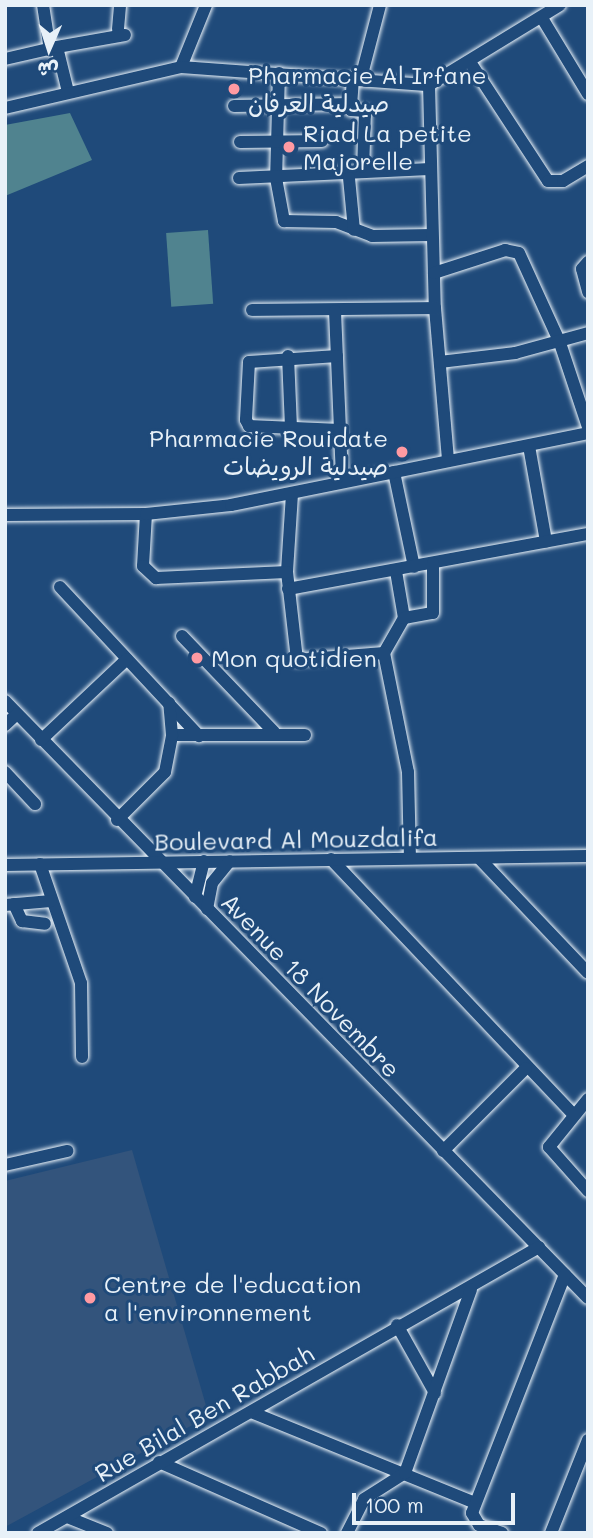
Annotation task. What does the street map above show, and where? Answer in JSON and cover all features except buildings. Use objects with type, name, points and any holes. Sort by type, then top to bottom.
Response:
[{"type":"street","points":[[43,5],[53,48],[68,92]]},
{"type":"street","points":[[5,59],[122,32],[120,5]]},
{"type":"street","points":[[181,67],[206,5]]},
{"type":"street","points":[[363,171],[365,111],[351,110],[357,78],[380,5]]},
{"type":"street","points":[[5,108],[181,67],[429,85],[551,10],[588,94]]},
{"type":"street","points":[[470,62],[548,181],[563,181],[588,166]]},
{"type":"street","points":[[279,73],[276,178],[284,221],[337,222],[372,236],[432,235]]},
{"type":"street","points":[[429,85],[435,308],[448,459]]},
{"type":"street","points":[[234,106],[352,104]]},
{"type":"street","points":[[240,142],[322,141]]},
{"type":"street","points":[[239,178],[349,177],[363,171],[430,169]]},
{"type":"street","points":[[349,177],[354,230]]},
{"type":"street","points":[[434,273],[505,250],[519,253],[560,343],[588,427]]},
{"type":"street","points":[[588,262],[582,270],[588,292]]},
{"type":"street","points":[[252,310],[435,308]]},
{"type":"street","points":[[335,311],[342,481]]},
{"type":"street","points":[[440,362],[560,343],[588,333]]},
{"type":"street","points":[[337,356],[288,356],[249,362],[246,420],[249,426],[340,430]]},
{"type":"street","points":[[288,356],[291,428]]},
{"type":"street","points":[[5,515],[146,514],[292,494],[448,459],[588,433]]},
{"type":"street","points":[[528,446],[547,541]]},
{"type":"street","points":[[394,472],[414,567]]},
{"type":"street","points":[[292,494],[287,572],[297,660],[384,653]]},
{"type":"street","points":[[146,514],[143,566],[156,578],[287,572]]},
{"type":"street","points":[[288,589],[588,534]]},
{"type":"street","points":[[404,618],[433,613],[433,563]]},
{"type":"street","points":[[396,571],[404,618],[384,653],[408,772],[410,858]]},
{"type":"street","points":[[60,587],[199,736]]},
{"type":"street","points":[[182,636],[274,732]]},
{"type":"street","points":[[41,740],[127,659]]},
{"type":"street","name":"Avenue 18 Novembre","points":[[5,701],[158,862],[588,1298]]},
{"type":"street","points":[[117,820],[165,772],[172,735],[169,703]]},
{"type":"street","points":[[5,725],[18,714]]},
{"type":"street","points":[[172,735],[274,732],[305,735]]},
{"type":"street","points":[[5,772],[35,804]]},
{"type":"street","name":"Boulevard Al Mouzdalifa","points":[[5,865],[588,856]]},
{"type":"street","points":[[478,858],[588,974]]},
{"type":"street","points":[[331,859],[526,1068],[573,1114]]},
{"type":"street","points":[[207,909],[212,884],[230,860]]},
{"type":"street","points":[[195,897],[204,861]]},
{"type":"street","points":[[40,864],[81,983],[82,1056]]},
{"type":"street","points":[[10,904],[51,901]]},
{"type":"street","points":[[10,904],[22,921],[45,924]]},
{"type":"street","points":[[443,1151],[526,1068]]},
{"type":"street","points":[[588,1100],[550,1142],[553,1157],[588,1191]]},
{"type":"street","points":[[5,1165],[67,1151]]},
{"type":"street","name":"Rue Bilal Ben Rabbah","points":[[37,1533],[251,1412],[397,1325],[471,1290],[539,1247]]},
{"type":"street","points":[[502,1533],[473,1521],[475,1503],[565,1273]]},
{"type":"street","points":[[347,1533],[364,1499],[405,1473],[471,1290]]},
{"type":"street","points":[[397,1325],[435,1393]]},
{"type":"street","points":[[251,1412],[475,1503]]},
{"type":"street","points":[[551,1533],[588,1440]]},
{"type":"street","points":[[159,1462],[321,1533]]},
{"type":"street","points":[[67,1517],[107,1533]]},
{"type":"shaded area","name":"Centre de l'education a l'environnement","points":[[132,1150],[209,1416],[5,1527],[5,1181]]},
{"type":"green space","points":[[70,113],[92,160],[5,196],[5,125]]},
{"type":"green space","points":[[208,230],[213,304],[171,307],[166,233]]},
{"type":"place","name":"Pharmacie Al Irfane صيدلية العرفان","points":[[234,89]]},
{"type":"place","name":"Riad La petite Majorelle","points":[[289,147]]},
{"type":"place","name":"Pharmacie Rouidate صيدلية الرويضات","points":[[402,452]]},
{"type":"place","name":"Mon quotidien","points":[[197,658]]},
{"type":"place","name":"Centre de l'education a l'environnement","points":[[90,1298]]}]
